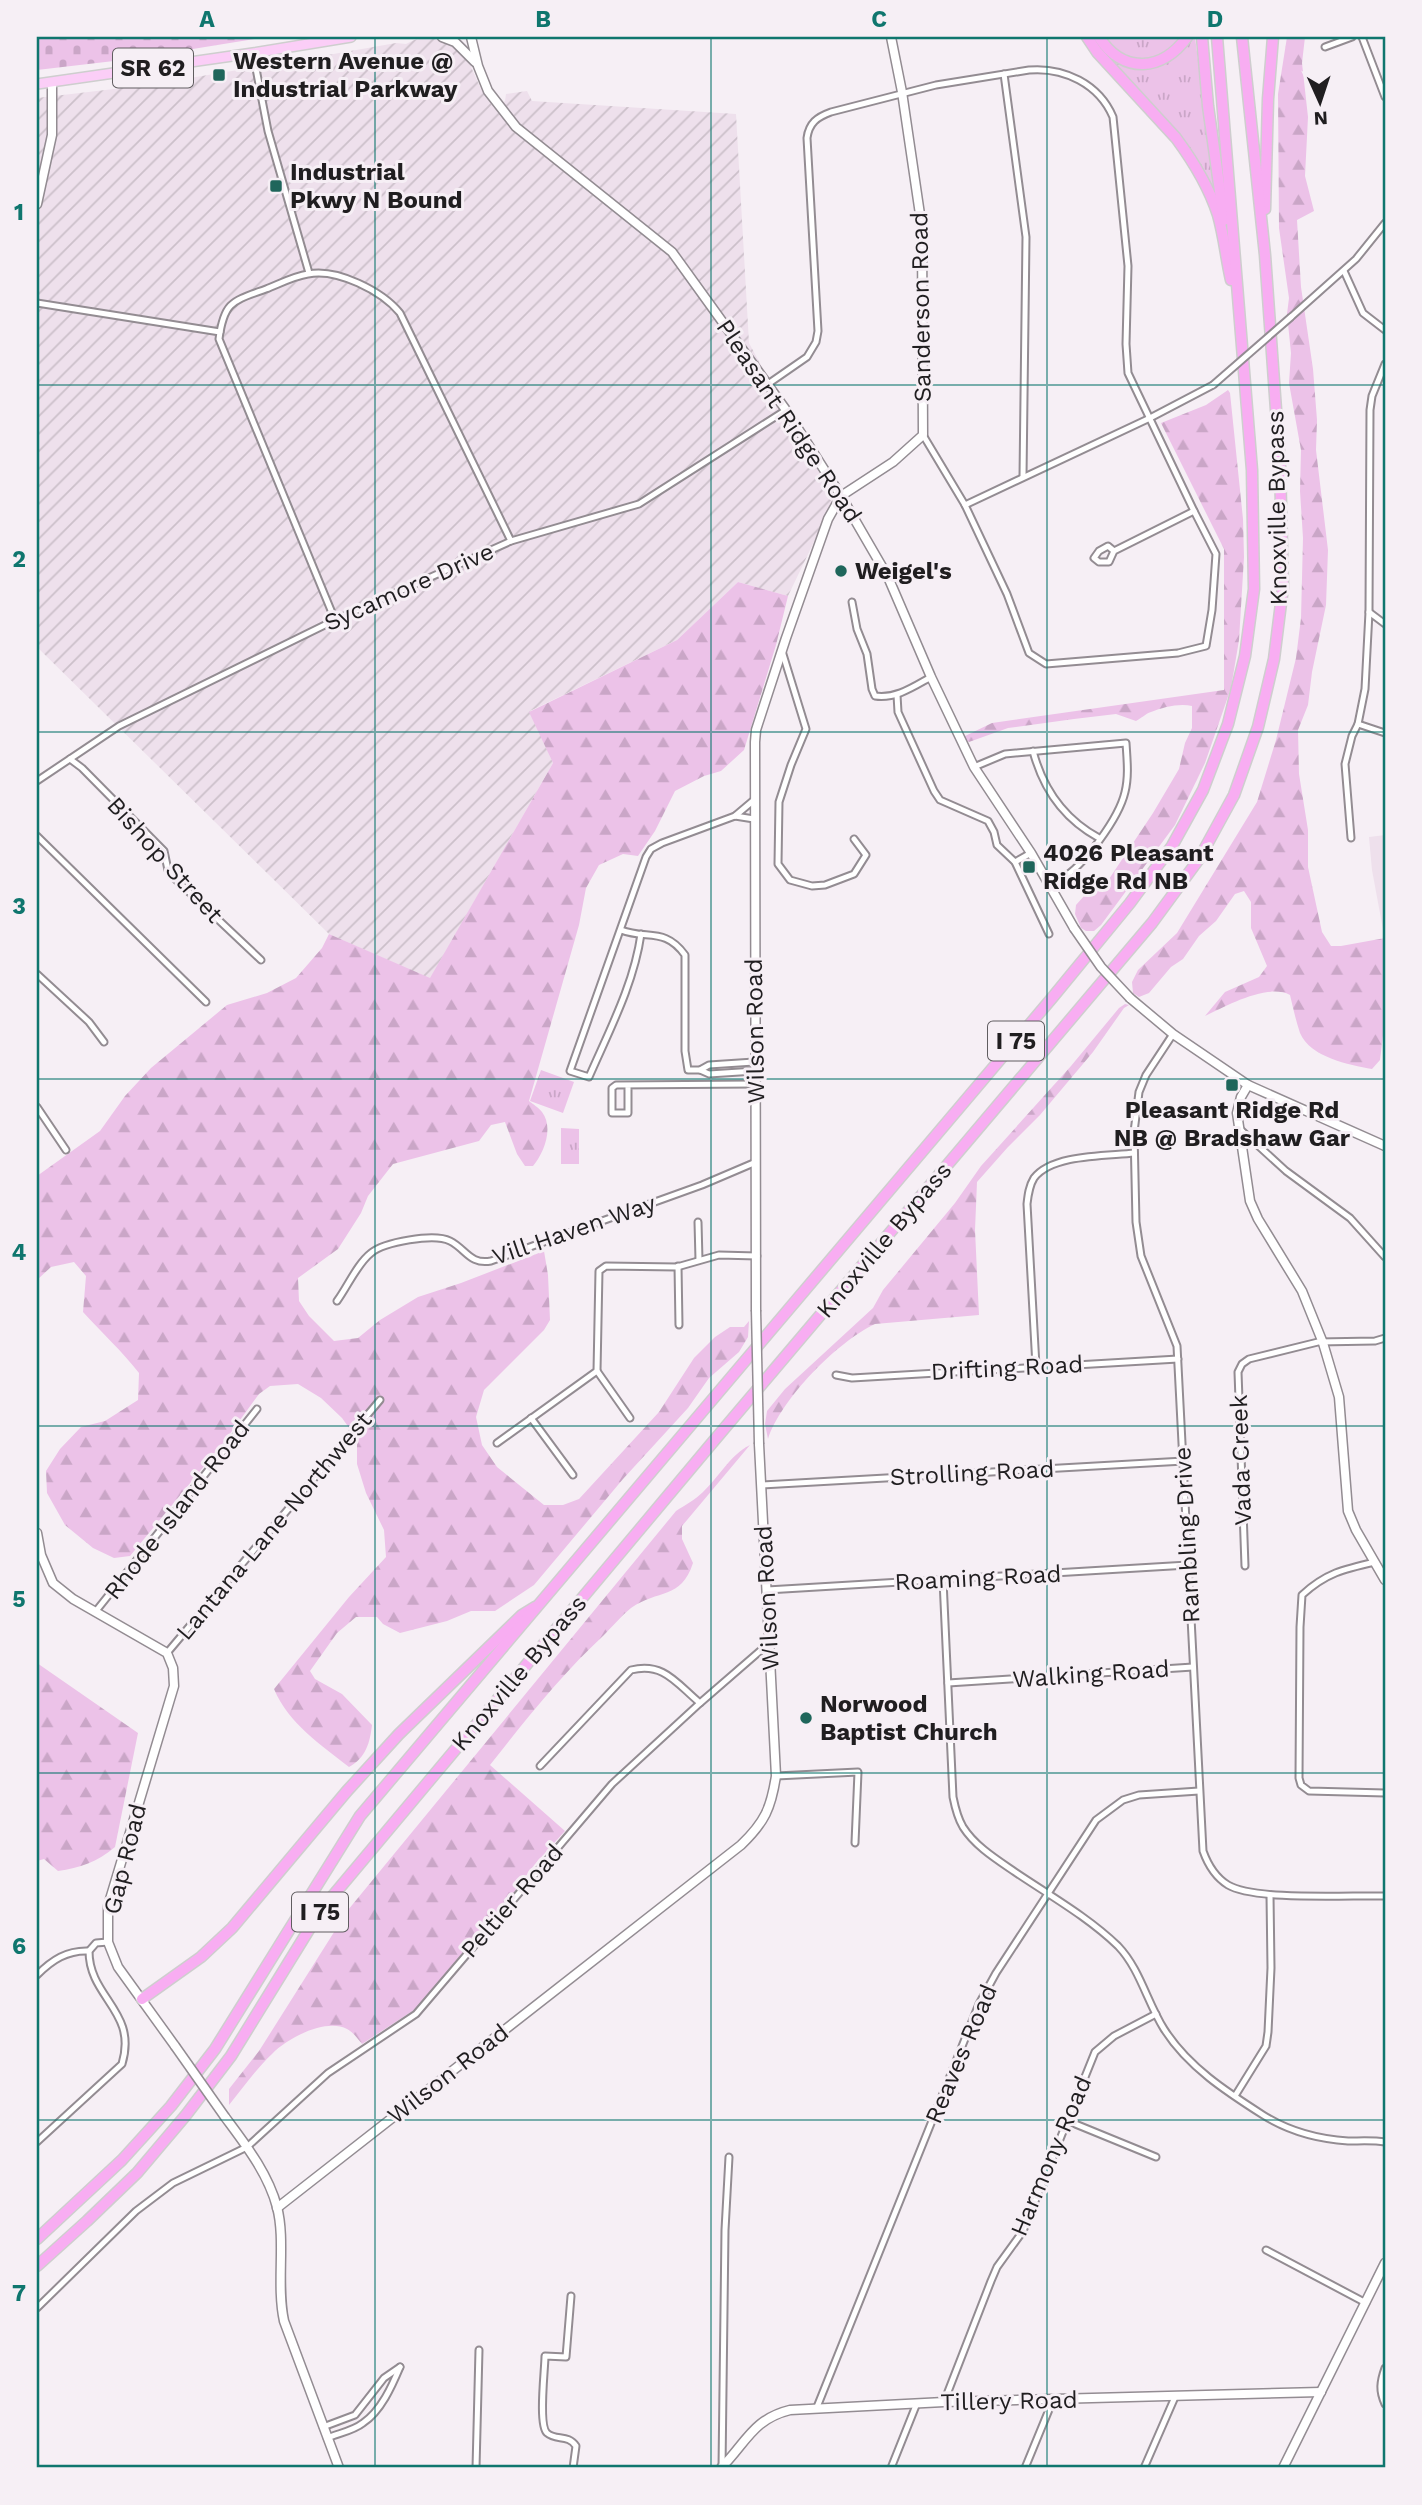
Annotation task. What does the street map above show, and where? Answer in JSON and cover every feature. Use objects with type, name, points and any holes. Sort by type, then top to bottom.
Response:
[{"type":"highway","points":[[1087,37],[1097,52],[1176,138],[1203,180],[1218,214],[1240,319]]},
{"type":"highway","points":[[1099,37],[1114,55],[1139,64],[1157,62],[1170,56],[1187,37]]},
{"type":"highway","points":[[1202,37],[1225,247]]},
{"type":"highway","name":"Knoxville Bypass","points":[[37,2239],[122,2160],[171,2106],[215,2049],[360,1816],[547,1598],[1130,903],[1172,846],[1203,790],[1228,724],[1245,656],[1254,589],[1252,470],[1217,37]]},
{"type":"highway","name":"Knoxville Bypass","points":[[37,2266],[137,2173],[186,2115],[231,2056],[321,1910],[1152,923],[1199,859],[1234,795],[1258,727],[1274,659],[1283,587],[1280,466],[1265,255],[1242,37]]},
{"type":"highway","points":[[1265,255],[1265,173],[1270,51],[1273,37]]},
{"type":"highway","points":[[142,1999],[201,1957],[232,1928],[347,1791],[399,1734],[522,1615],[547,1598]]},
{"type":"main road","name":"SR 62","points":[[37,84],[351,37]]},
{"type":"street","points":[[442,37],[460,45],[478,66]]},
{"type":"street","name":"Pleasant Ridge Road","points":[[471,37],[488,91],[516,127],[672,252],[786,410],[841,496],[888,577],[974,767],[1101,967],[1130,999],[1172,1034],[1248,1085],[1385,1146]]},
{"type":"street","name":"Sanderson Road","points":[[841,496],[892,462],[923,435],[922,228],[891,37]]},
{"type":"street","points":[[1325,47],[1352,37]]},
{"type":"street","points":[[1362,37],[1385,97]]},
{"type":"street","points":[[253,53],[268,131],[309,273]]},
{"type":"street","points":[[768,384],[807,357],[816,342],[818,331],[808,131],[815,119],[902,92],[1042,69],[1067,73],[1087,85],[1104,101],[1113,117],[1128,267],[1127,360],[1132,385],[1216,554],[1206,646],[1178,653],[1046,664],[1029,653],[1007,594],[965,505],[923,435]]},
{"type":"street","points":[[1004,74],[1026,237],[1023,477]]},
{"type":"street","points":[[37,204],[52,135],[52,82]]},
{"type":"street","points":[[965,505],[1150,418],[1213,385],[1344,271],[1385,223]]},
{"type":"street","points":[[1344,271],[1363,313],[1385,330]]},
{"type":"street","points":[[335,620],[219,339],[222,317],[234,301],[309,273],[349,279],[391,303],[400,313],[511,541]]},
{"type":"street","points":[[37,303],[220,332]]},
{"type":"street","points":[[1351,838],[1345,764],[1358,724],[1365,689],[1369,612],[1370,410],[1372,396],[1385,364]]},
{"type":"street","name":"Sycamore Drive","points":[[37,781],[119,726],[335,620],[511,541],[639,504],[786,410]]},
{"type":"street","name":"Wilson Road","points":[[277,2208],[741,1845],[760,1826],[772,1803],[776,1776],[759,1444],[756,1310],[756,730],[828,519],[841,496]]},
{"type":"street","points":[[1114,551],[1194,511]]},
{"type":"street","points":[[852,602],[857,629],[867,654],[875,696],[897,695],[931,677]]},
{"type":"street","points":[[1369,612],[1385,624]]},
{"type":"street","points":[[782,651],[806,729],[779,802],[778,864],[790,880],[812,886],[832,883],[855,874],[864,862],[866,855],[854,839]]},
{"type":"street","points":[[897,695],[898,712],[905,733],[940,800],[988,821],[997,845],[1016,862],[1048,934]]},
{"type":"street","points":[[1358,724],[1385,733]]},
{"type":"street","points":[[974,767],[1005,754],[1126,743],[1128,771],[1125,794],[1080,864],[1061,879]]},
{"type":"street","points":[[1033,751],[1039,774],[1061,808],[1086,831],[1099,838]]},
{"type":"street","name":"Bishop Street","points":[[70,759],[164,851],[172,876],[261,960]]},
{"type":"street","points":[[641,934],[639,952],[621,1003],[589,1077],[570,1071],[651,849],[735,816],[754,800]]},
{"type":"street","points":[[735,816],[754,819]]},
{"type":"street","points":[[37,836],[206,1002]]},
{"type":"street","points":[[1016,862],[1031,853]]},
{"type":"street","points":[[621,930],[670,939],[685,955],[685,1051],[688,1070],[700,1070],[709,1065],[755,1066]]},
{"type":"street","points":[[37,974],[89,1022],[104,1042]]},
{"type":"street","name":"Rambling Drive","points":[[1172,1034],[1146,1075],[1139,1093],[1134,1153],[1141,1256],[1177,1346],[1203,1851],[1218,1878],[1236,1889],[1270,1895],[1385,1896]]},
{"type":"street","points":[[628,1085],[628,1113],[612,1113],[612,1088],[616,1085],[755,1084]]},
{"type":"street","points":[[1248,1085],[1241,1097],[1237,1113],[1250,1201],[1263,1228],[1302,1291],[1322,1343],[1339,1397],[1348,1510],[1356,1530],[1380,1567],[1385,1580]]},
{"type":"street","points":[[37,1107],[66,1150]]},
{"type":"street","points":[[1238,1128],[1286,1171],[1350,1218],[1385,1257]]},
{"type":"street","points":[[1036,1366],[1027,1204],[1034,1179],[1044,1168],[1056,1162],[1134,1153]]},
{"type":"street","name":"Vill Haven Way","points":[[337,1301],[368,1256],[380,1247],[438,1237],[455,1245],[472,1260],[491,1261],[702,1185],[757,1162]]},
{"type":"street","points":[[698,1222],[699,1260]]},
{"type":"street","points":[[630,1418],[597,1371],[598,1271],[607,1266],[678,1266],[719,1255],[757,1256]]},
{"type":"street","points":[[678,1266],[678,1325]]},
{"type":"street","points":[[1322,1343],[1375,1341],[1385,1338]]},
{"type":"street","name":"Vada Creek","points":[[1245,1566],[1238,1372],[1242,1364],[1249,1359],[1286,1348],[1322,1343]]},
{"type":"street","name":"Drifting Road","points":[[836,1375],[852,1378],[1178,1359]]},
{"type":"street","points":[[497,1443],[597,1371]]},
{"type":"street","name":"Lantana Lane Northwest","points":[[167,1653],[380,1400]]},
{"type":"street","name":"Rhode Island Road","points":[[96,1611],[257,1409]]},
{"type":"street","points":[[531,1418],[573,1475]]},
{"type":"street","name":"Strolling Road","points":[[761,1485],[1184,1461]]},
{"type":"street","points":[[37,1533],[41,1555],[53,1583],[73,1599],[167,1653]]},
{"type":"street","name":"Roaming Road","points":[[767,1590],[1188,1565]]},
{"type":"street","points":[[1380,1567],[1336,1571],[1317,1581],[1302,1595],[1301,1785],[1304,1789],[1317,1792],[1385,1793]]},
{"type":"street","points":[[943,1580],[952,1782],[955,1809],[964,1828],[984,1850],[1095,1927],[1120,1949],[1136,1971],[1156,2014],[1174,2043],[1194,2065],[1235,2096],[1289,2130],[1306,2136],[1385,2142]]},
{"type":"street","name":"Peltier Road","points":[[37,2308],[136,2211],[154,2197],[173,2183],[247,2147],[328,2073],[416,2014],[612,1784],[768,1644]]},
{"type":"street","name":"Gap Road","points":[[167,1653],[173,1668],[174,1686],[108,1906],[108,1942],[118,1968],[247,2147],[264,2175],[277,2208]]},
{"type":"street","points":[[540,1766],[631,1670],[645,1666],[660,1669],[700,1703]]},
{"type":"street","name":"Walking Road","points":[[948,1684],[1193,1667]]},
{"type":"street","points":[[776,1776],[858,1772],[855,1843]]},
{"type":"street","name":"Reaves Road","points":[[817,2407],[979,2004],[996,1973],[1096,1820],[1124,1800],[1139,1795],[1199,1791]]},
{"type":"street","points":[[1235,2096],[1266,2046],[1271,1968],[1270,1895]]},
{"type":"street","points":[[37,2142],[122,2064],[127,2049],[126,2032],[89,1965],[89,1951],[96,1943],[108,1942]]},
{"type":"street","points":[[37,1975],[62,1955],[89,1951]]},
{"type":"street","name":"Harmony Road","points":[[944,2402],[991,2281],[1023,2231],[1095,2052],[1114,2036],[1156,2014]]},
{"type":"street","points":[[1068,2122],[1156,2157]]},
{"type":"street","points":[[721,2468],[725,2230],[729,2157]]},
{"type":"street","points":[[277,2208],[282,2313],[339,2468]]},
{"type":"street","points":[[1266,2250],[1366,2303]]},
{"type":"street","points":[[1283,2468],[1385,2263]]},
{"type":"street","points":[[571,2296],[566,2357],[545,2356],[542,2420],[544,2431],[548,2435],[568,2438],[576,2446],[573,2468]]},
{"type":"street","points":[[475,2468],[479,2350]]},
{"type":"street","points":[[323,2427],[355,2415],[384,2378],[400,2367],[391,2388],[365,2422],[327,2438]]},
{"type":"street","points":[[1385,2368],[1380,2393],[1385,2404]]},
{"type":"street","name":"Tillery Road","points":[[721,2468],[764,2419],[790,2410],[944,2402],[1321,2392]]},
{"type":"street","points":[[1144,2468],[1175,2397]]},
{"type":"street","points":[[1025,2468],[1053,2400]]},
{"type":"street","points":[[891,2468],[917,2403]]},
{"type":"shaded area","points":[[432,37],[449,42],[467,58],[481,89],[494,108],[505,101],[506,94],[527,91],[532,101],[736,114],[749,343],[834,500],[788,596],[738,582],[677,640],[530,711],[553,763],[430,979],[329,934],[37,647],[37,98],[148,85],[244,69],[251,73],[266,71],[271,65],[396,43],[406,44]]},
{"type":"shaded area","points":[[1385,835],[1385,940],[1372,870],[1369,837]]},
{"type":"green space","points":[[37,37],[266,37],[131,59],[37,70]]},
{"type":"green space","points":[[1091,37],[1101,40],[1136,63],[1155,67],[1178,54],[1195,37],[1216,198],[1211,189]]},
{"type":"green space","points":[[1105,37],[1181,37],[1162,54],[1143,59],[1124,53]]},
{"type":"green space","points":[[1287,37],[1305,37],[1302,63],[1308,117],[1305,176],[1314,211],[1297,220],[1301,287],[1313,369],[1317,420],[1316,450],[1328,550],[1326,605],[1308,705],[1298,730],[1299,774],[1308,830],[1308,867],[1322,932],[1331,946],[1385,938],[1385,1019],[1380,1060],[1372,1069],[1331,1058],[1312,1048],[1300,1033],[1290,995],[1281,992],[1259,994],[1205,1016],[1225,992],[1259,977],[1267,966],[1251,928],[1251,902],[1244,891],[1235,894],[1183,959],[1171,967],[1149,993],[1139,997],[1133,993],[1132,982],[1138,970],[1177,933],[1257,802],[1276,740],[1296,658],[1301,618],[1303,538],[1301,450],[1289,383],[1289,298],[1279,228],[1278,94]]},
{"type":"green space","points":[[1228,390],[1243,519],[1244,557],[1239,640],[1231,688],[1205,763],[1175,825],[1101,925],[1094,931],[1086,931],[1081,928],[1075,914],[1076,905],[1084,896],[1105,885],[1179,769],[1185,743],[1192,728],[1192,706],[1177,705],[1161,709],[1136,721],[1116,714],[1008,728],[969,742],[963,737],[992,723],[1224,690],[1224,549],[1161,423],[1206,405]]},
{"type":"green space","points":[[738,582],[788,596],[744,750],[721,771],[704,776],[675,791],[655,831],[638,856],[623,854],[599,865],[586,888],[579,925],[529,1101],[542,1112],[547,1125],[546,1140],[537,1161],[533,1166],[525,1166],[517,1154],[505,1122],[491,1125],[479,1141],[393,1164],[368,1196],[361,1213],[338,1249],[298,1278],[299,1301],[309,1316],[334,1341],[358,1338],[380,1320],[418,1297],[544,1251],[550,1320],[544,1330],[484,1390],[476,1417],[482,1445],[497,1467],[544,1505],[563,1505],[579,1499],[659,1412],[694,1358],[715,1337],[730,1327],[744,1327],[749,1321],[748,1337],[739,1352],[709,1378],[688,1408],[623,1479],[534,1585],[495,1611],[471,1611],[447,1621],[400,1633],[383,1624],[377,1617],[356,1617],[337,1633],[310,1671],[315,1679],[342,1694],[372,1725],[366,1749],[349,1767],[297,1723],[274,1689],[349,1597],[386,1557],[384,1530],[366,1493],[357,1464],[357,1439],[342,1418],[321,1398],[298,1384],[270,1386],[259,1394],[224,1442],[130,1556],[114,1558],[93,1548],[65,1525],[47,1493],[46,1471],[60,1449],[81,1427],[105,1421],[138,1400],[139,1373],[83,1312],[86,1276],[74,1262],[51,1267],[37,1280],[37,1176],[100,1131],[125,1096],[151,1068],[227,1005],[267,993],[296,978],[322,948],[329,934],[430,978],[553,763],[529,712],[677,640]]},
{"type":"green space","points":[[1125,1004],[1129,1005],[1124,1008],[1093,1052],[1040,1115],[977,1182],[975,1230],[979,1315],[875,1324],[860,1332],[812,1373],[785,1407],[768,1439],[765,1424],[767,1411],[785,1389],[873,1308],[883,1290],[955,1203],[981,1166]]},
{"type":"green space","points":[[541,1070],[574,1082],[563,1113],[530,1101]]},
{"type":"green space","points":[[561,1128],[579,1129],[579,1164],[561,1164]]},
{"type":"green space","points":[[750,1445],[682,1526],[682,1539],[693,1563],[682,1583],[668,1592],[641,1602],[624,1614],[559,1681],[490,1765],[565,1831],[414,2010],[362,2044],[349,2030],[338,2026],[318,2028],[297,2036],[266,2060],[229,2105],[229,2089],[259,2051],[348,1910],[676,1511],[700,1495],[731,1460]]},
{"type":"green space","points":[[37,1663],[138,1733],[115,1847],[88,1864],[58,1871],[44,1859],[37,1861]]},
{"type":"place","name":"Western Avenue @ Industrial Parkway","points":[[219,75]]},
{"type":"place","name":"Industrial Pkwy N Bound","points":[[276,186]]},
{"type":"place","name":"Weigel's","points":[[841,571]]},
{"type":"place","name":"4026 Pleasant Ridge Rd NB","points":[[1029,867]]},
{"type":"place","name":"Pleasant Ridge Rd NB @ Bradshaw Gar","points":[[1232,1085]]},
{"type":"place","name":"Norwood Baptist Church","points":[[806,1718]]}]
